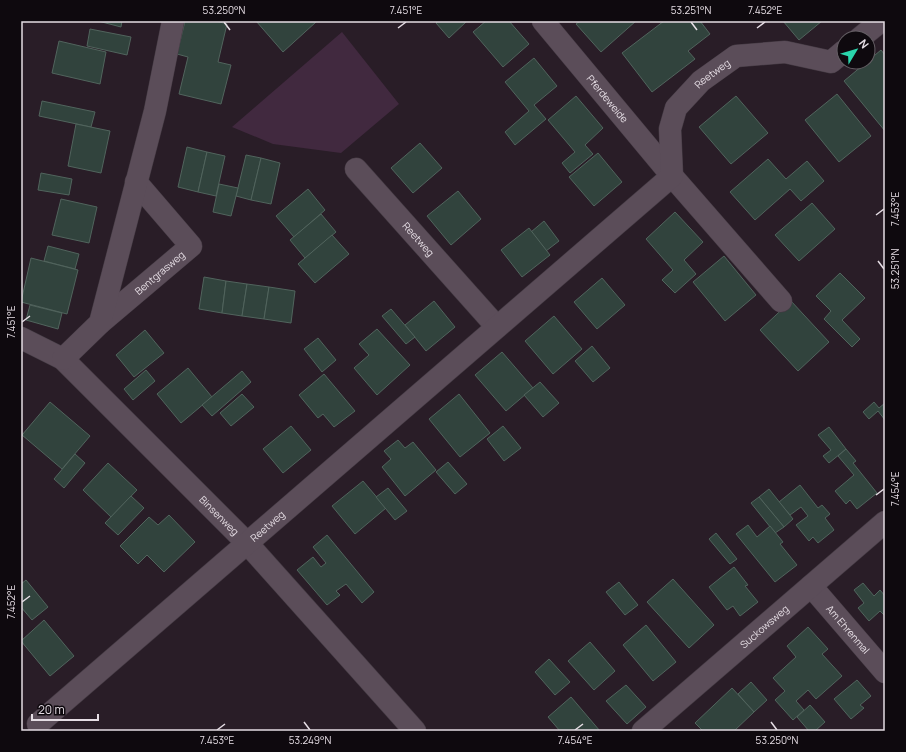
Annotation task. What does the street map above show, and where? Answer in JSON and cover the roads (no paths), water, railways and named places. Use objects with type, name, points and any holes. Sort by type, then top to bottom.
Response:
[{"type":"street","points":[[100,324],[155,111],[173,21]]},
{"type":"street","name":"Pferdeweide","points":[[543,21],[672,176]]},
{"type":"street","points":[[870,30],[881,21]]},
{"type":"street","name":"Reetweg","points":[[38,724],[246,542],[497,328],[672,176],[670,129],[676,108],[701,81],[736,56],[785,52],[831,62],[836,58]]},
{"type":"street","name":"Reetweg","points":[[356,169],[497,328]]},
{"type":"street","points":[[672,176],[781,301]]},
{"type":"street","name":"Bentgrasweg","points":[[63,359],[100,324],[191,246],[136,182]]},
{"type":"street","name":"Binsenweg","points":[[21,338],[63,359],[246,542],[415,731]]},
{"type":"street","name":"Suckowsweg","points":[[643,731],[885,522]]},
{"type":"street","name":"Am Ehrenmal","points":[[811,586],[885,672]]}]
